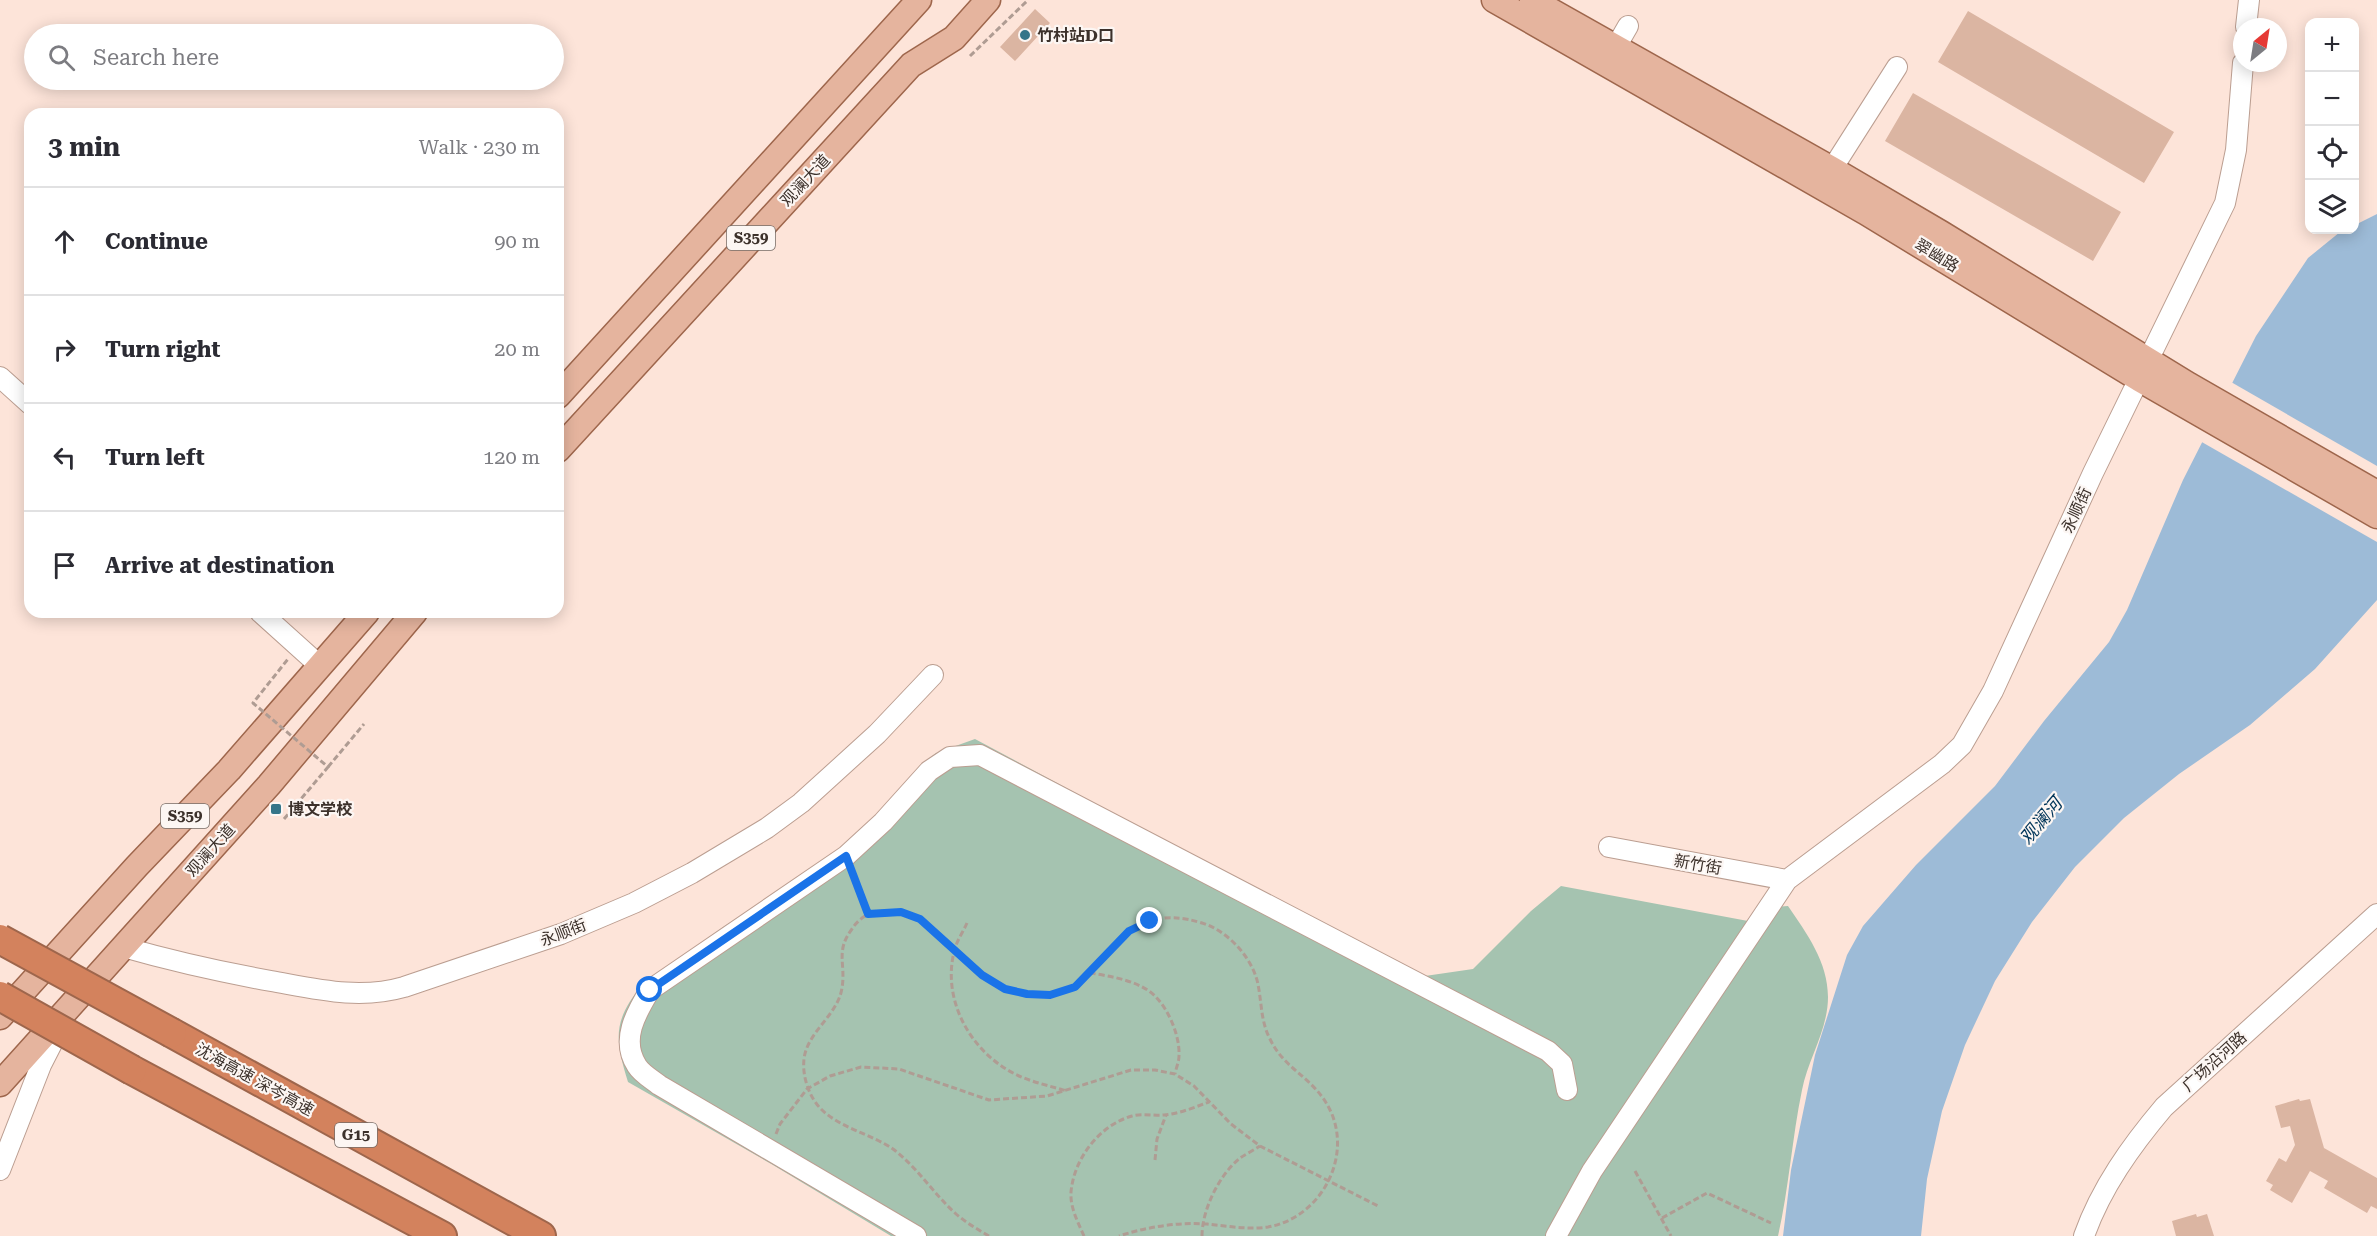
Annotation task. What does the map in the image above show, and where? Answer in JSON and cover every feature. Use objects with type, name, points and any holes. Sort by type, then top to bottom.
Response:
[{"type":"highway","name":"沈海高速 深岑高速","points":[[0,939],[541,1236]]},
{"type":"highway","points":[[0,996],[132,1070],[442,1236]]},
{"type":"main road","name":"S359","points":[[564,389],[919,0]]},
{"type":"main road","name":"观澜大道","points":[[564,443],[911,65],[954,38],[988,0]]},
{"type":"main road","name":"翠幽路","points":[[1494,0],[1611,56],[1832,169],[1941,233],[2144,370]]},
{"type":"main road","name":"翠幽路","points":[[1532,0],[1611,56],[1865,212],[2144,370],[2377,516]]},
{"type":"main road","name":"翠幽路","points":[[2177,390],[2377,493]]},
{"type":"main road","name":"S359","points":[[0,1017],[123,880],[229,770],[362,618]]},
{"type":"main road","name":"观澜大道","points":[[0,1083],[269,785],[410,618]]},
{"type":"street","points":[[2247,18],[2249,0]]},
{"type":"street","points":[[1611,56],[1628,26]]},
{"type":"street","points":[[1832,169],[1897,67]]},
{"type":"street","name":"永顺街","points":[[1556,1236],[1592,1171],[1787,880],[1916,785],[1962,745],[1993,691],[2089,483],[2225,203],[2236,150],[2242,72]]},
{"type":"street","points":[[0,377],[24,399]]},
{"type":"street","points":[[267,618],[320,666]]},
{"type":"street","name":"永顺街","points":[[123,947],[202,968],[347,994],[386,992],[561,934],[634,903],[767,828],[801,803],[877,734],[933,675]]},
{"type":"street","points":[[916,1236],[659,1085],[638,1067],[628,1042],[634,1017],[650,990],[846,856],[883,822],[929,771],[950,757],[980,754],[1548,1051],[1562,1064],[1567,1090]]},
{"type":"street","name":"新竹街","points":[[1610,847],[1787,880]]},
{"type":"street","name":"广场沿河路","points":[[2084,1236],[2102,1195],[2121,1163],[2164,1107],[2377,914]]},
{"type":"street","points":[[0,1170],[41,1065],[82,992]]},
{"type":"path","points":[[970,56],[1028,0]]},
{"type":"path","points":[[288,659],[253,703],[328,767]]},
{"type":"path","points":[[284,819],[364,724]]},
{"type":"path","points":[[846,856],[868,914]]},
{"type":"path","points":[[989,1236],[953,1212],[909,1163],[892,1148],[824,1112],[807,1089],[803,1062],[807,1046],[830,1014],[842,988],[843,942],[854,926],[868,914],[901,912],[920,919],[982,975],[1005,989],[1027,994],[1050,995],[1075,987],[1129,931],[1150,921],[1174,918],[1200,922],[1220,930],[1238,947],[1256,977],[1263,1026],[1274,1047],[1287,1063],[1310,1080],[1321,1093],[1332,1115],[1339,1140],[1336,1166],[1330,1181],[1308,1208],[1289,1220],[1269,1227],[1246,1228],[1202,1224],[1143,1228],[1119,1236]]},
{"type":"path","points":[[968,923],[954,951],[951,974],[953,1003],[966,1029],[990,1059],[1016,1075],[1067,1091]]},
{"type":"path","points":[[1090,973],[1110,976],[1138,986],[1155,996],[1168,1015],[1178,1038],[1179,1056],[1175,1074]]},
{"type":"path","points":[[770,1149],[780,1124],[807,1089],[830,1076],[861,1067],[899,1069],[989,1100],[1047,1096],[1131,1070],[1155,1070],[1175,1074],[1194,1086],[1231,1124],[1260,1146],[1377,1206]]},
{"type":"path","points":[[1084,1236],[1074,1214],[1071,1193],[1075,1172],[1096,1137],[1113,1123],[1134,1115],[1166,1115],[1210,1102]]},
{"type":"path","points":[[1155,1160],[1157,1138],[1166,1115]]},
{"type":"path","points":[[1202,1236],[1202,1224],[1212,1195],[1239,1159],[1260,1146]]},
{"type":"path","points":[[1635,1172],[1671,1236]]},
{"type":"path","points":[[1662,1218],[1707,1193],[1771,1223]]},
{"type":"green space","points":[[975,739],[1225,873],[1425,976],[1473,969],[1531,911],[1561,886],[1764,924],[1775,907],[1788,906],[1820,960],[1828,997],[1825,1021],[1802,1090],[1778,1236],[891,1236],[628,1082],[620,1054],[619,1031],[626,1009],[643,984],[726,925],[782,892],[834,855],[874,819],[923,763],[936,753]]},
{"type":"water","name":"观澜河","points":[[2377,214],[2377,600],[2315,669],[2250,725],[2179,774],[2124,818],[2075,867],[2032,922],[1995,981],[1965,1045],[1942,1111],[1927,1179],[1921,1236],[1783,1236],[1791,1170],[1815,1055],[1847,955],[1863,926],[1916,865],[1995,786],[2044,721],[2109,642],[2127,610],[2183,480],[2256,336],[2308,258],[2338,234],[2359,234],[2359,223]]},
{"type":"pier","points":[[2231,382],[2377,466],[2377,542],[2200,441]]},
{"type":"building","name":"竹村站D口","points":[[1035,9],[1050,23],[1015,61],[1000,47]]},
{"type":"building","points":[[1968,11],[2174,132],[2144,183],[1938,62]]},
{"type":"building","points":[[1913,93],[2121,212],[2093,261],[1885,141]]},
{"type":"building","points":[[2299,1099],[2300,1101],[2310,1099],[2324,1148],[2377,1178],[2377,1209],[2371,1206],[2367,1213],[2324,1188],[2328,1181],[2310,1171],[2292,1203],[2270,1190],[2273,1185],[2266,1181],[2279,1158],[2286,1162],[2295,1145],[2290,1126],[2281,1128],[2275,1106]]},
{"type":"building","points":[[2196,1214],[2197,1217],[2207,1214],[2214,1236],[2176,1236],[2172,1221]]},
{"type":"place","name":"竹村站D口","points":[[1025,35]]},
{"type":"place","name":"博文学校","points":[[276,809]]},
{"type":"route","points":[[650,990],[846,856],[868,914],[901,912],[920,919],[982,975],[1005,989],[1027,994],[1050,995],[1075,987],[1129,931],[1150,921]]}]
